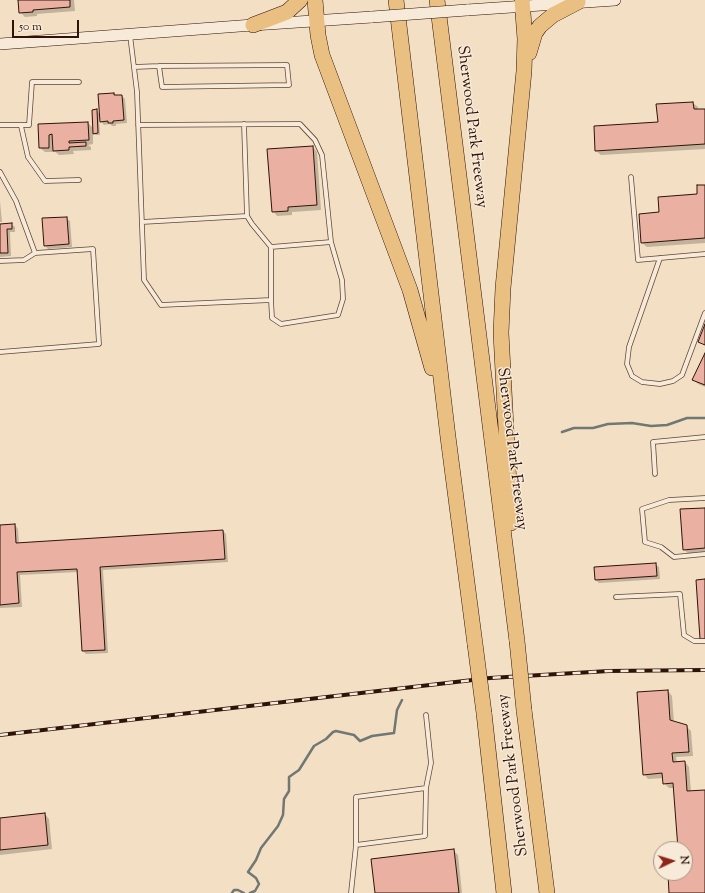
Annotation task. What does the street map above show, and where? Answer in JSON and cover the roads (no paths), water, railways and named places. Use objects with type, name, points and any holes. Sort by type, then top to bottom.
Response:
[{"type":"highway","points":[[253,25],[287,12],[300,0]]},
{"type":"highway","points":[[315,0],[316,21],[322,55],[410,290],[430,360],[448,437]]},
{"type":"highway","points":[[524,72],[532,42],[540,26],[553,15],[578,2]]},
{"type":"highway","points":[[513,608],[512,528],[501,334],[503,288],[524,72],[525,39],[523,3]]},
{"type":"highway","name":"Sherwood Park Freeway","points":[[438,5],[547,893]]},
{"type":"highway","name":"Sherwood Park Freeway","points":[[397,6],[448,437],[484,714],[504,893]]},
{"type":"main road","points":[[0,44],[467,10],[523,3],[615,0]]},
{"type":"lane","points":[[130,34],[137,92],[144,280],[161,305],[271,300]]},
{"type":"lane","points":[[134,67],[159,66],[287,65],[289,85],[162,87],[159,66]]},
{"type":"lane","points":[[0,126],[29,125],[32,82],[79,82]]},
{"type":"lane","points":[[138,125],[244,124],[300,124],[315,140],[322,155],[331,242],[342,280],[343,299],[338,315],[281,324],[272,318],[271,247],[252,224],[248,216],[244,124]]},
{"type":"lane","points":[[21,126],[28,157],[45,181],[79,180]]},
{"type":"lane","points":[[0,172],[16,201],[35,253]]},
{"type":"lane","points":[[631,177],[638,260],[705,254]]},
{"type":"lane","points":[[142,222],[248,216]]},
{"type":"lane","points":[[271,247],[331,242]]},
{"type":"lane","points":[[0,261],[24,260],[35,253],[93,249],[99,344],[0,352]]},
{"type":"lane","points":[[660,258],[629,347],[628,364],[632,376],[642,382],[660,384],[673,381],[682,375],[705,313]]},
{"type":"lane","points":[[655,474],[653,442],[705,437]]},
{"type":"lane","points":[[705,498],[669,500],[642,509],[645,542],[660,547],[674,557],[705,554]]},
{"type":"lane","points":[[616,596],[680,594],[684,635],[694,641],[705,642]]},
{"type":"lane","points":[[356,845],[425,836],[426,788],[431,763],[426,715]]},
{"type":"lane","points":[[351,893],[356,845],[356,797],[426,788]]},
{"type":"waterway","points":[[562,432],[574,428],[593,428],[608,424],[632,423],[651,426],[667,425],[687,418],[705,418]]},
{"type":"waterway","points":[[250,893],[255,891],[259,884],[256,878],[248,872],[256,860],[261,848],[278,826],[283,815],[284,799],[289,791],[289,777],[299,770],[314,746],[326,739],[333,732],[336,731],[354,735],[360,741],[372,736],[394,733],[397,710],[402,700]]},
{"type":"waterway","points":[[232,893],[234,890],[244,893]]},
{"type":"railway","points":[[0,735],[490,678],[609,671],[705,670]]}]
